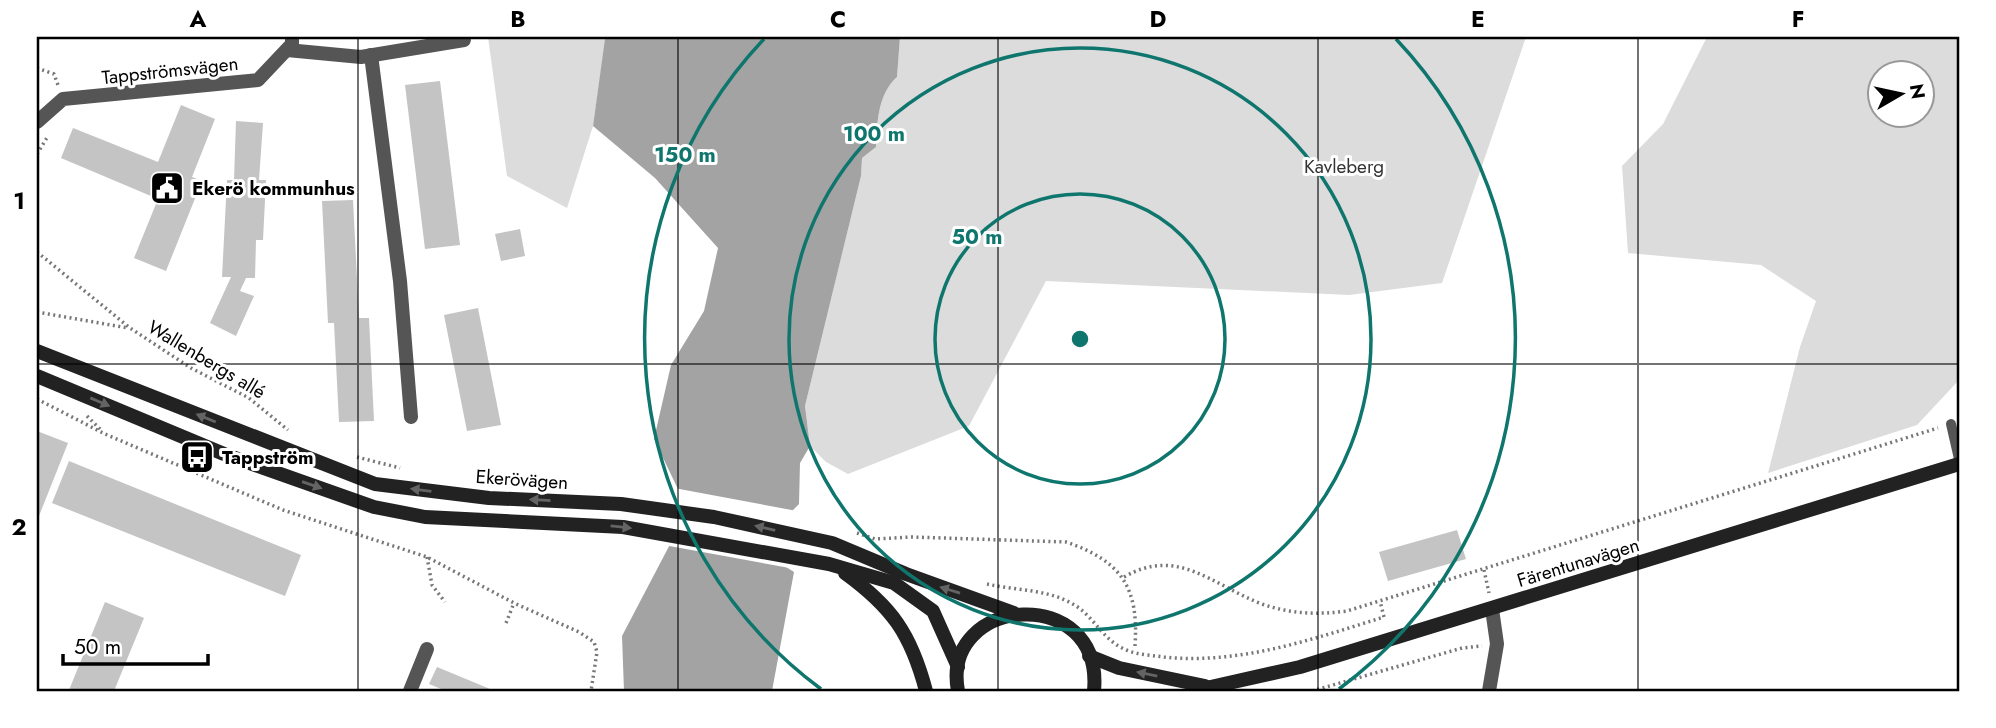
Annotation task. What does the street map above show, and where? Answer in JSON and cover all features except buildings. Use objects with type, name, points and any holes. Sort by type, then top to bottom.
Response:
[{"type":"main road","name":"Ekerövägen","points":[[37,351],[375,484],[489,498],[621,504],[714,517],[832,543],[906,574],[1014,613],[1029,613],[1058,621],[1077,636],[1089,656]]},
{"type":"main road","points":[[37,376],[224,454],[374,507],[425,517],[623,527],[832,565],[894,583],[933,611],[958,667]]},
{"type":"main road","name":"Färentunavägen","points":[[1089,656],[1119,668],[1199,689],[1300,667],[1959,462]]},
{"type":"main road","points":[[832,565],[876,596],[896,621],[907,636],[926,691]]},
{"type":"main road","points":[[958,691],[958,667],[964,651],[981,630],[998,618],[1014,613]]},
{"type":"main road","points":[[1089,656],[1094,691]]},
{"type":"street","points":[[289,44],[361,57],[464,40]]},
{"type":"street","name":"Tappströmsvägen","points":[[37,122],[63,99],[258,80],[289,44]]},
{"type":"street","points":[[371,55],[400,281],[411,417]]},
{"type":"street","points":[[1489,691],[1497,644],[1492,609]]},
{"type":"street","points":[[410,691],[427,649]]},
{"type":"lane","points":[[1951,424],[1959,462]]},
{"type":"path","name":"Wallenbergs allé","points":[[37,252],[130,328],[191,368],[249,398],[298,436]]},
{"type":"path","points":[[37,312],[130,328]]},
{"type":"path","points":[[37,399],[105,434],[283,510],[427,557],[514,603],[579,632],[594,642],[597,652],[591,691]]},
{"type":"path","points":[[1124,577],[1142,567],[1159,563],[1178,565],[1264,605],[1294,613],[1317,615],[1380,601],[1951,424]]},
{"type":"path","points":[[356,457],[406,470]]},
{"type":"path","points":[[855,533],[875,539],[886,546]]},
{"type":"path","points":[[875,539],[912,537],[1066,541],[1108,560],[1124,577],[1137,615],[1135,646]]},
{"type":"path","points":[[427,557],[432,585],[445,602]]},
{"type":"path","points":[[982,583],[1058,597],[1079,608],[1123,649],[1178,658],[1238,656],[1288,646],[1384,617],[1380,601]]},
{"type":"path","points":[[506,623],[514,603]]},
{"type":"path","points":[[1312,691],[1462,648],[1497,644]]},
{"type":"green space","points":[[488,37],[606,37],[593,126],[567,208],[507,176]]},
{"type":"green space","name":"Kavleberg","points":[[900,37],[1526,37],[1442,283],[1349,295],[1046,281],[969,426],[848,474],[826,462],[810,446],[805,406],[861,176],[862,158],[876,147],[882,100],[897,77]]},
{"type":"green space","points":[[1707,37],[1959,37],[1959,380],[1917,425],[1768,473],[1800,347],[1816,301],[1761,265],[1628,253],[1622,166],[1663,124]]},
{"type":"shaded area","points":[[900,37],[897,77],[882,100],[876,147],[862,158],[861,176],[805,406],[810,446],[800,463],[799,504],[768,535],[761,551],[794,572],[772,691],[624,691],[622,636],[688,510],[654,439],[671,365],[704,311],[718,248],[655,178],[593,126],[605,39]]},
{"type":"pier","points":[[674,488],[797,511],[771,537],[765,550],[795,569],[664,545],[684,510]]},
{"type":"place","name":"Ekerö kommunhus","points":[[167,188]]},
{"type":"place","name":"Tappström","points":[[197,457]]}]
